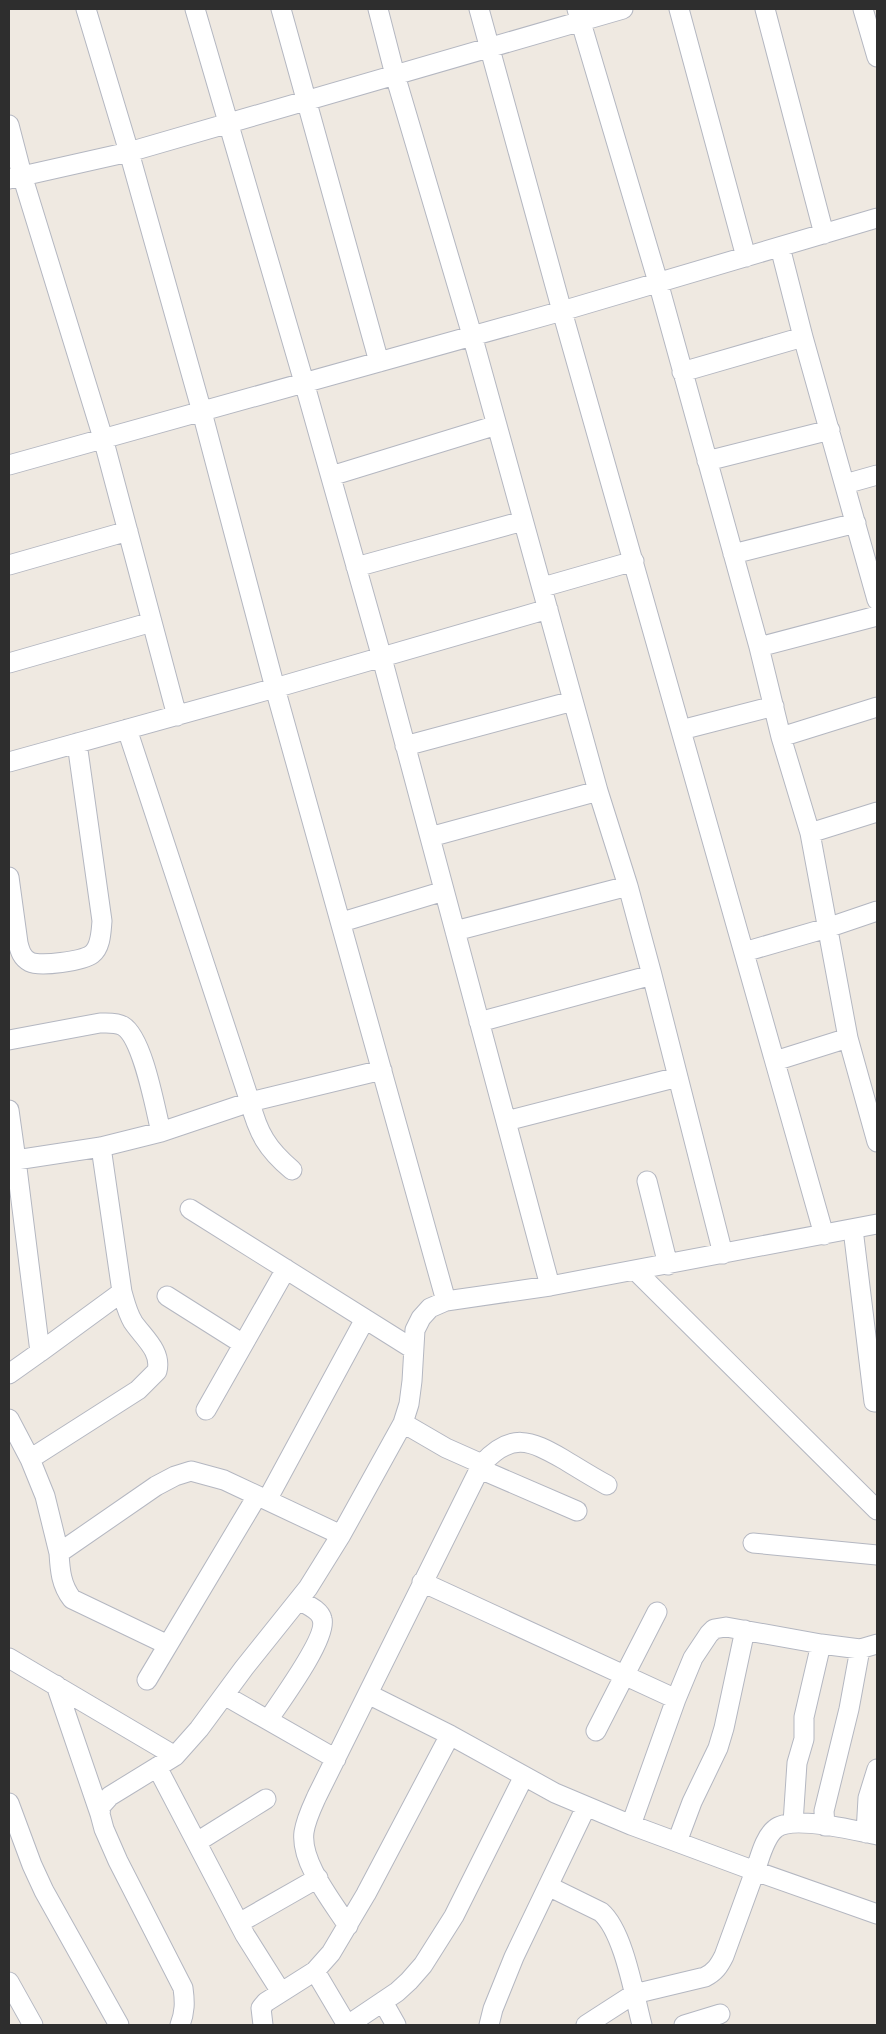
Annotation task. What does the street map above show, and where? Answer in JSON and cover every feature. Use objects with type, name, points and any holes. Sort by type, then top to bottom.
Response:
[{"type":"street","points":[[86,9],[129,152],[202,412],[276,688],[446,1301]]},
{"type":"street","points":[[195,9],[382,658],[550,1286]]},
{"type":"street","points":[[281,9],[379,362]]},
{"type":"street","points":[[378,9],[395,75],[543,587],[598,791],[628,886],[723,1254]]},
{"type":"street","points":[[479,9],[562,311],[824,1234]]},
{"type":"street","points":[[15,177],[129,152],[489,48],[579,15],[623,9]]},
{"type":"street","points":[[680,9],[746,256]]},
{"type":"street","points":[[765,9],[824,234]]},
{"type":"street","points":[[863,9],[877,57]]},
{"type":"street","points":[[579,15],[658,282],[759,647],[781,736],[810,833],[848,1038],[876,1134]]},
{"type":"street","points":[[9,124],[15,177],[102,438],[177,716]]},
{"type":"street","points":[[9,465],[562,311],[877,218]]},
{"type":"street","points":[[780,247],[803,337],[877,600]]},
{"type":"street","points":[[682,372],[803,337]]},
{"type":"street","points":[[331,476],[497,425]]},
{"type":"street","points":[[707,461],[830,430]]},
{"type":"street","points":[[845,484],[877,475]]},
{"type":"street","points":[[356,567],[523,521]]},
{"type":"street","points":[[733,554],[856,523]]},
{"type":"street","points":[[9,565],[128,532]]},
{"type":"street","points":[[543,587],[634,561]]},
{"type":"street","points":[[9,762],[382,658],[548,609]]},
{"type":"street","points":[[759,647],[877,616]]},
{"type":"street","points":[[9,663],[152,622]]},
{"type":"street","points":[[405,746],[573,701]]},
{"type":"street","points":[[681,730],[774,706]]},
{"type":"street","points":[[781,736],[877,707]]},
{"type":"street","points":[[127,729],[260,1135],[279,1159],[292,1170]]},
{"type":"street","points":[[9,878],[18,943],[21,953],[27,960],[33,963],[45,964],[84,959],[92,954],[97,948],[102,921],[77,743]]},
{"type":"street","points":[[430,838],[598,791]]},
{"type":"street","points":[[810,833],[877,812]]},
{"type":"street","points":[[455,931],[628,886]]},
{"type":"street","points":[[342,922],[444,891]]},
{"type":"street","points":[[744,952],[827,928],[877,911]]},
{"type":"street","points":[[479,1022],[652,975]]},
{"type":"street","points":[[9,1040],[100,1024],[114,1023],[122,1025],[135,1040],[141,1055],[162,1132]]},
{"type":"street","points":[[775,1061],[848,1038]]},
{"type":"street","points":[[16,1160],[101,1147],[162,1132],[250,1102],[382,1070]]},
{"type":"street","points":[[506,1121],[678,1077]]},
{"type":"street","points":[[9,1110],[40,1352]]},
{"type":"street","points":[[30,1459],[138,1390],[157,1371],[158,1357],[126,1309],[101,1147]]},
{"type":"street","points":[[647,1181],[668,1265]]},
{"type":"street","points":[[190,1209],[413,1349]]},
{"type":"street","points":[[100,1814],[101,1806],[110,1796],[175,1756],[199,1729],[244,1668],[299,1600],[341,1536],[403,1423],[409,1404],[415,1330],[421,1318],[430,1308],[446,1301],[636,1271],[877,1224]]},
{"type":"street","points":[[853,1229],[874,1402],[877,1402]]},
{"type":"street","points":[[206,1410],[286,1269]]},
{"type":"street","points":[[636,1271],[877,1510]]},
{"type":"street","points":[[9,1374],[122,1292]]},
{"type":"street","points":[[167,1296],[243,1344]]},
{"type":"street","points":[[148,1680],[168,1645],[262,1498],[365,1319]]},
{"type":"street","points":[[9,1419],[30,1459],[45,1496],[59,1553],[65,1590],[72,1599],[168,1645]]},
{"type":"street","points":[[403,1423],[481,1466],[577,1511]]},
{"type":"street","points":[[348,1926],[305,1853],[304,1831],[310,1812],[481,1466],[503,1446],[523,1441],[542,1447],[607,1485]]},
{"type":"street","points":[[59,1553],[156,1486],[175,1476],[191,1471],[208,1475],[262,1498],[341,1536]]},
{"type":"street","points":[[753,1543],[877,1555]]},
{"type":"street","points":[[422,1582],[676,1699]]},
{"type":"street","points":[[268,1720],[322,1634],[322,1617],[318,1612],[299,1600]]},
{"type":"street","points":[[596,1731],[657,1612]]},
{"type":"street","points":[[631,1825],[676,1699],[693,1658],[709,1634],[720,1627],[821,1644],[868,1646],[849,1709],[824,1811],[825,1826]]},
{"type":"street","points":[[677,1842],[692,1802],[718,1748],[745,1630]]},
{"type":"street","points":[[793,1823],[797,1763],[804,1739],[804,1717],[808,1692],[821,1644]]},
{"type":"street","points":[[9,1658],[175,1756]]},
{"type":"street","points":[[56,1685],[104,1830],[183,1988],[184,2015],[180,2025]]},
{"type":"street","points":[[368,1694],[586,1807],[877,1914]]},
{"type":"street","points":[[224,1695],[336,1759]]},
{"type":"street","points":[[263,2025],[261,2008],[266,2002],[315,1971],[331,1953],[348,1926],[450,1735]]},
{"type":"street","points":[[157,1766],[239,1923],[281,1992]]},
{"type":"street","points":[[586,2025],[634,1994],[705,1977],[713,1973],[720,1966],[769,1835],[781,1825],[793,1823],[825,1826],[872,1834],[868,1798],[877,1769]]},
{"type":"street","points":[[315,1971],[348,2025],[409,1981],[438,1944],[472,1882],[524,1776]]},
{"type":"street","points":[[197,1842],[266,1799]]},
{"type":"street","points":[[9,1803],[44,1891],[119,2025]]},
{"type":"street","points":[[489,2025],[501,1987],[586,1807]]},
{"type":"street","points":[[239,1923],[318,1878]]},
{"type":"street","points":[[548,1886],[601,1912],[608,1918],[624,1956],[642,2025]]},
{"type":"street","points":[[9,1982],[33,2025]]},
{"type":"street","points":[[382,2002],[396,2025]]},
{"type":"street","points":[[684,2025],[720,2014]]}]
